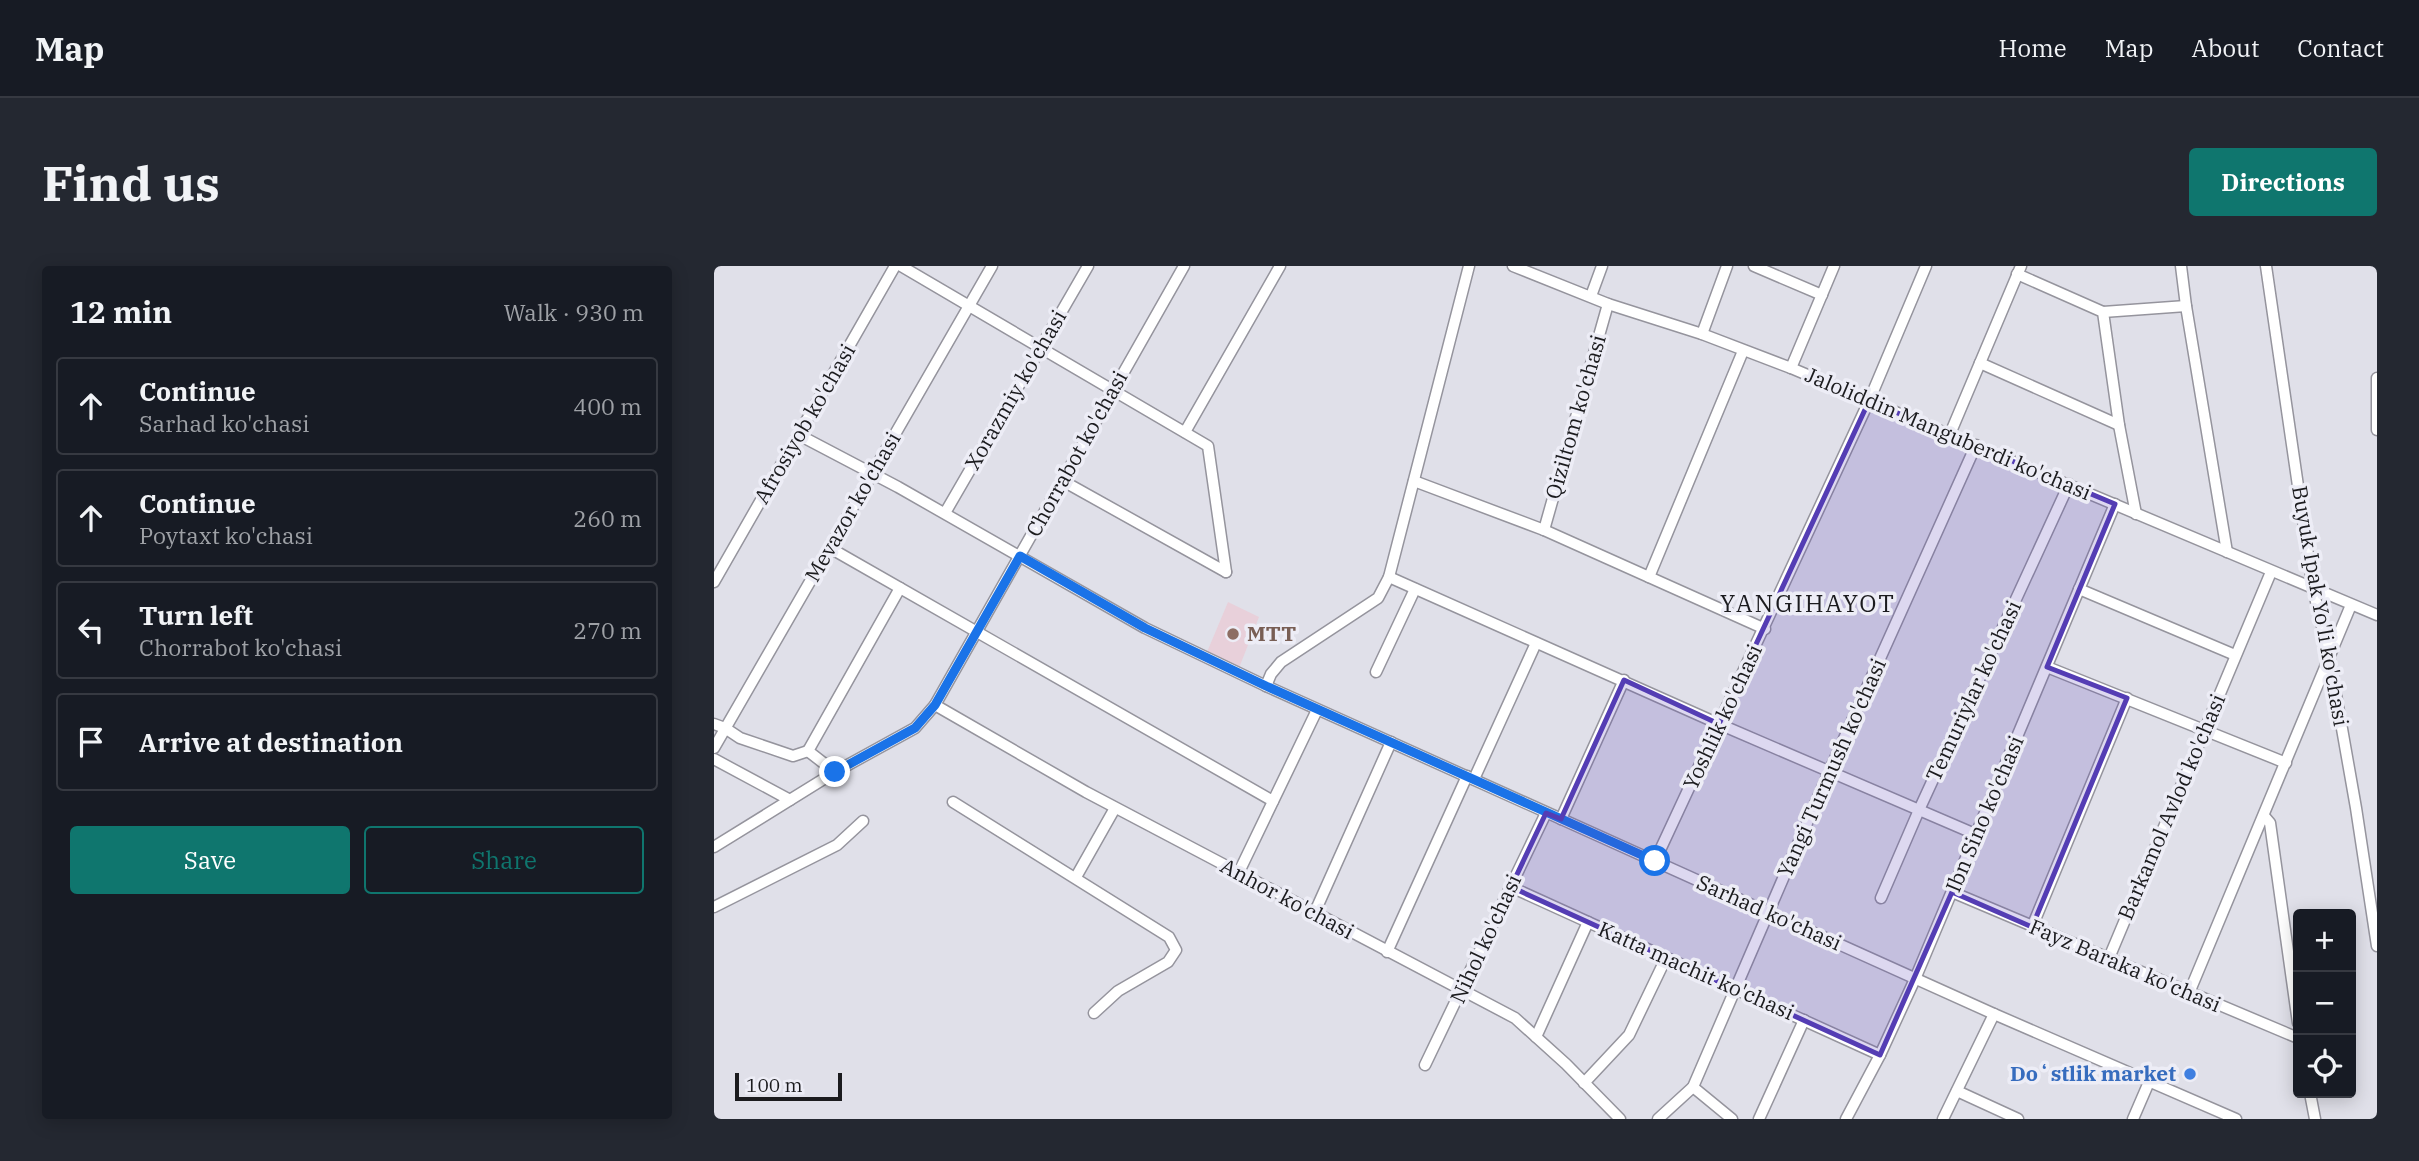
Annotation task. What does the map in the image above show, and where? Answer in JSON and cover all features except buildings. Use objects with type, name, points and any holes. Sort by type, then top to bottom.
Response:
[{"type":"street","name":"Afrosiyob ko'chasi","points":[[714,582],[895,266]]},
{"type":"street","points":[[901,266],[1208,446],[1226,572],[1063,481]]},
{"type":"street","name":"Mevazor ko'chasi","points":[[714,748],[992,266]]},
{"type":"street","name":"Xorazmiy ko'chasi","points":[[945,513],[1088,266]]},
{"type":"street","name":"Chorrabot ko'chasi","points":[[714,847],[835,772],[915,728],[935,705],[1184,266]]},
{"type":"street","points":[[1185,432],[1280,266]]},
{"type":"street","points":[[1266,686],[1270,674],[1281,662],[1378,598],[1389,577],[1469,266]]},
{"type":"street","name":"Jaloliddin Manguberdi ko'chasi","points":[[1513,266],[1608,304],[1702,334],[1791,368],[2377,615]]},
{"type":"street","points":[[1591,296],[1602,266]]},
{"type":"street","points":[[1702,334],[1727,266]]},
{"type":"street","points":[[1754,266],[1822,295]]},
{"type":"street","points":[[1791,368],[1834,266]]},
{"type":"street","name":"Yoshlik ko'chasi","points":[[1655,861],[1870,401],[1926,266]]},
{"type":"street","points":[[2181,266],[2227,552]]},
{"type":"street","name":"Buyuk Ipak Yo'li ko'chasi","points":[[2266,266],[2314,589],[2329,655],[2377,946]]},
{"type":"street","points":[[1951,434],[2019,270],[2103,312],[2186,306]]},
{"type":"street","name":"Qiziltom ko'chasi","points":[[1544,530],[1608,304]]},
{"type":"street","points":[[2103,312],[2119,425],[2136,514]]},
{"type":"street","points":[[1649,578],[1743,351]]},
{"type":"street","points":[[1980,363],[2119,425]]},
{"type":"street","points":[[2377,378],[2377,430]]},
{"type":"street","name":"Sarhad ko'chasi","points":[[799,435],[945,513],[1145,628],[1266,686],[2149,1082],[2217,1115],[2236,1119]]},
{"type":"street","name":"Yangi Turmush ko'chasi","points":[[1658,1119],[1693,1087],[1829,772],[1976,445]]},
{"type":"street","points":[[1414,481],[1544,530],[1765,629]]},
{"type":"street","name":"Temuriylar ko'chasi","points":[[1881,898],[2069,485]]},
{"type":"street","name":"Ibn Sino ko'chasi","points":[[1846,1119],[1881,1055],[1915,979],[2115,504]]},
{"type":"street","points":[[830,548],[1273,801]]},
{"type":"street","name":"Barkamol Avlod ko'chasi","points":[[2109,958],[2271,572]]},
{"type":"street","points":[[1389,577],[1975,834]]},
{"type":"street","points":[[714,724],[726,728],[740,738],[793,756],[808,751],[900,588]]},
{"type":"street","points":[[1376,672],[1415,589]]},
{"type":"street","points":[[2079,589],[2235,655]]},
{"type":"street","points":[[2189,993],[2351,605]]},
{"type":"street","points":[[1387,951],[1536,643]]},
{"type":"street","points":[[2047,667],[2286,763]]},
{"type":"street","points":[[1561,819],[1624,680]]},
{"type":"street","points":[[2032,927],[2127,698]]},
{"type":"street","name":"Anhor ko'chasi","points":[[935,705],[1115,808],[1515,1018],[1620,1119]]},
{"type":"street","points":[[1238,874],[1317,710]]},
{"type":"street","points":[[1314,914],[1391,742]]},
{"type":"street","points":[[808,751],[835,772]]},
{"type":"street","points":[[714,759],[790,800]]},
{"type":"street","points":[[953,802],[1169,937],[1176,950],[1168,962],[1118,990],[1094,1013]]},
{"type":"street","points":[[1076,877],[1115,808]]},
{"type":"street","name":"Nihol ko'chasi","points":[[1425,1065],[1546,813]]},
{"type":"street","points":[[2264,816],[2270,823],[2293,987]]},
{"type":"street","points":[[714,907],[837,845],[863,821]]},
{"type":"street","name":"Katta machit ko'chasi","points":[[1511,887],[1881,1055]]},
{"type":"street","name":"Fayz Baraka ko'chasi","points":[[1952,892],[2293,1036]]},
{"type":"street","points":[[1536,1037],[1588,922]]},
{"type":"street","points":[[1584,1083],[1629,1035],[1666,958]]},
{"type":"street","points":[[1943,1119],[1994,1014]]},
{"type":"street","points":[[1759,1119],[1804,1020]]},
{"type":"street","points":[[2133,1119],[2149,1082]]},
{"type":"street","points":[[1693,1087],[1732,1119]]},
{"type":"street","points":[[1957,1091],[2018,1119]]},
{"type":"street","points":[[2311,1098],[2315,1119]]},
{"type":"highlighted area","points":[[1869,401],[2115,504],[2047,667],[2127,698],[2032,927],[1952,892],[1880,1055],[1511,887],[1546,813],[1561,819],[1624,680],[1719,724]]},
{"type":"shaded area","name":"MTT","points":[[1228,602],[1259,617],[1239,668],[1207,652]]},
{"type":"place","name":"MTT","points":[[1233,634]]},
{"type":"place","name":"Doʻstlik market","points":[[2190,1074]]},
{"type":"district","name":"YANGIHAYOT","points":[[1808,604]]},
{"type":"route","points":[[835,772],[915,728],[935,705],[1020,556],[1145,628],[1317,710],[1655,861]]}]
